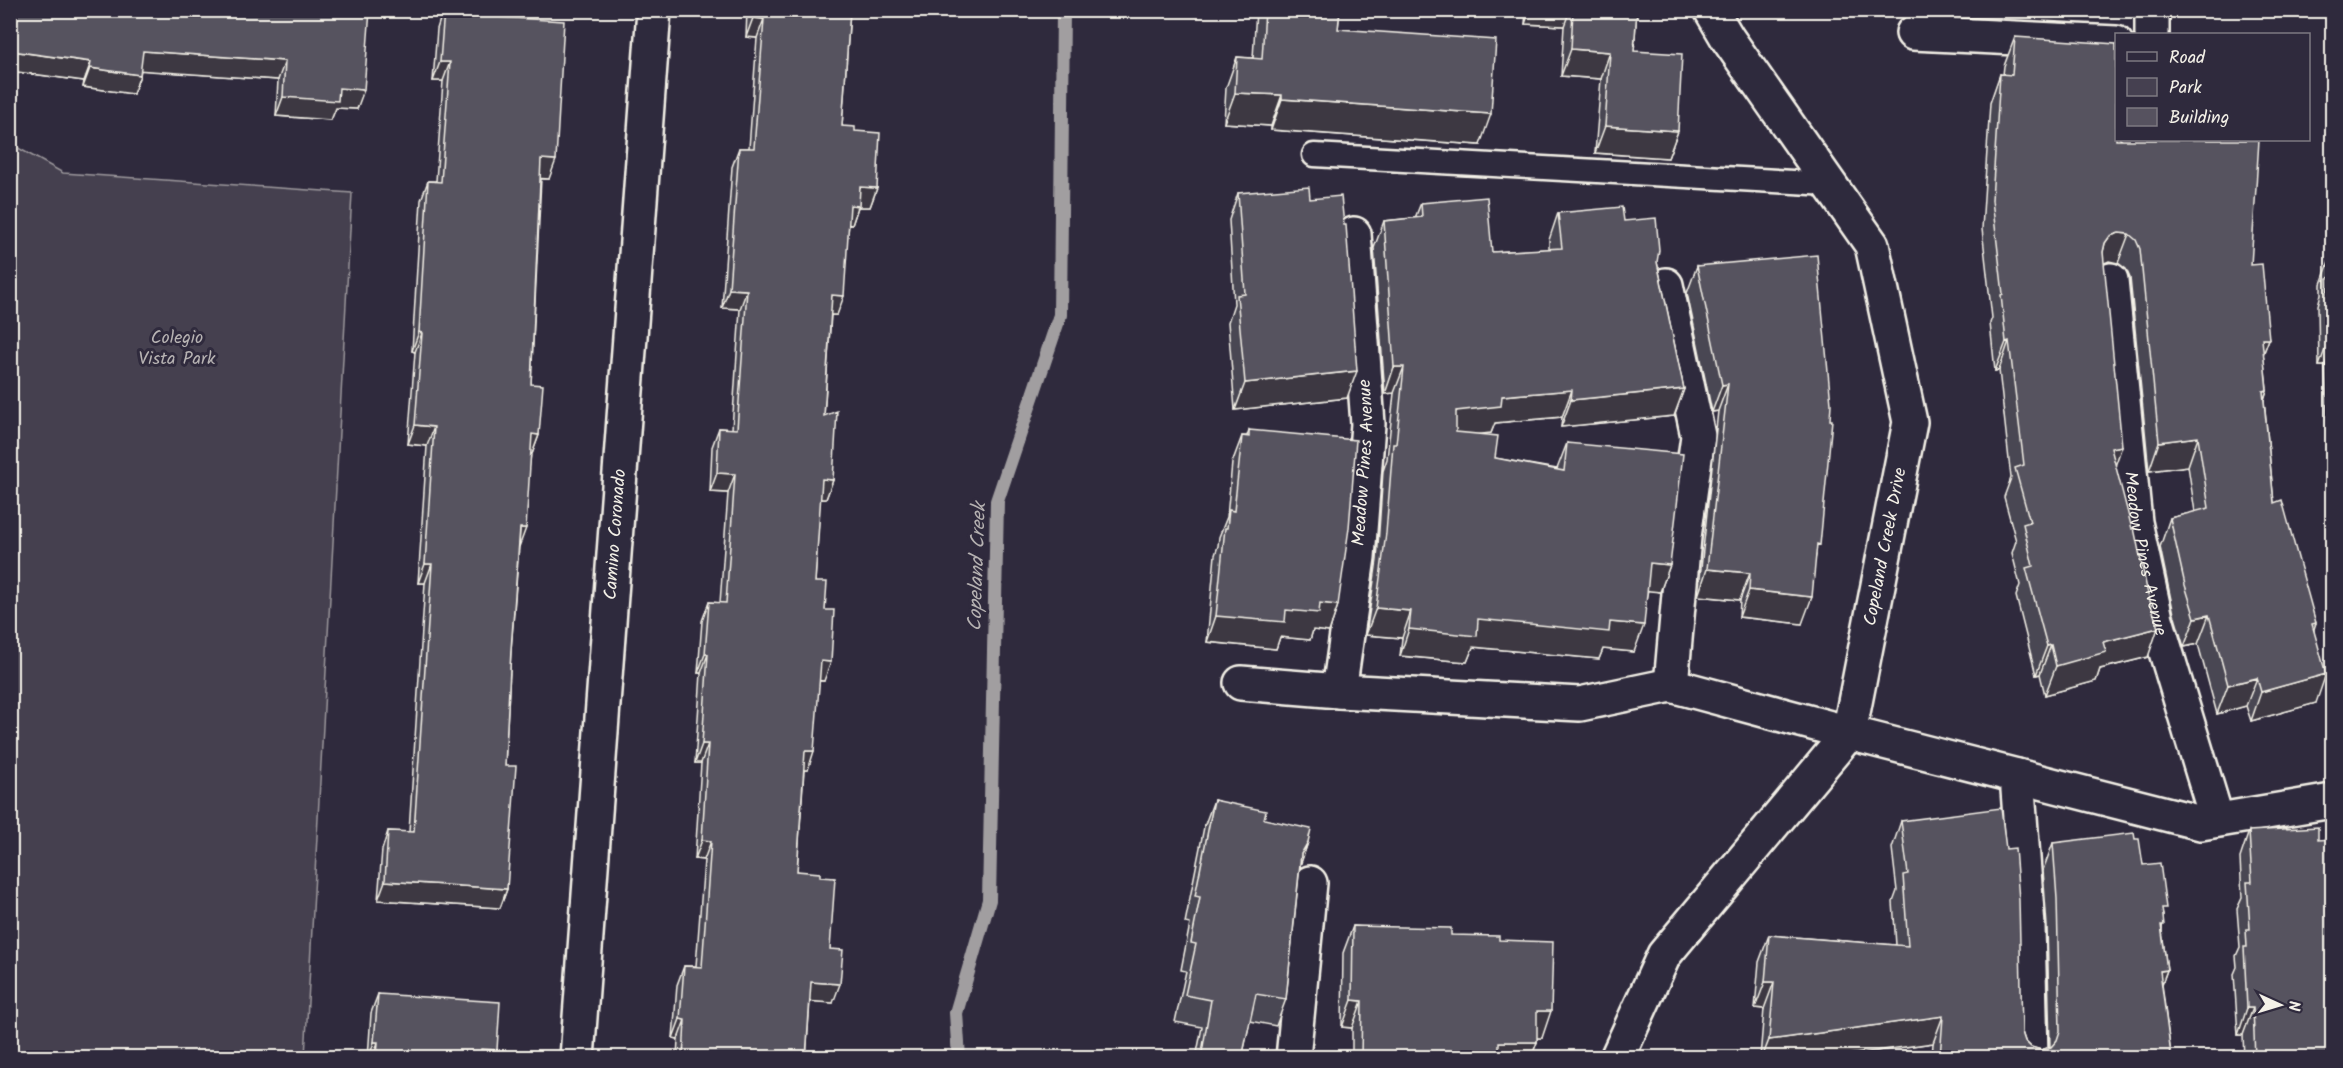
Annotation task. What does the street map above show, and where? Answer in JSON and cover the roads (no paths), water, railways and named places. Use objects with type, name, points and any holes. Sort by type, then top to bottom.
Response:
[{"type":"street","name":"Camino Coronado","points":[[577,1058],[654,10]]},
{"type":"street","name":"Copeland Creek Drive","points":[[1617,1058],[1664,956],[1849,734],[1910,422],[1872,245],[1728,39],[1711,10]]},
{"type":"street","points":[[2152,10],[2152,33]]},
{"type":"street","points":[[1913,33],[2115,43]]},
{"type":"street","name":"Meadow Pines Avenue","points":[[1339,691],[1358,557],[1368,424],[1354,234]]},
{"type":"street","name":"Meadow Pines Avenue","points":[[2110,280],[2135,522],[2156,619],[2217,820]]},
{"type":"street","points":[[1666,285],[1698,436],[1684,537],[1671,685]]},
{"type":"street","points":[[1241,683],[1339,691],[1581,704],[1671,685],[1849,734],[2201,823],[2332,801]]},
{"type":"street","points":[[2017,776],[2028,926],[2031,1058]]},
{"type":"street","points":[[1293,1058],[1310,883]]},
{"type":"lane","points":[[1314,154],[1829,184]]},
{"type":"waterway","name":"Copeland Creek","points":[[959,1058],[956,1013],[989,900],[997,501],[1060,315],[1063,10]]},
{"type":"park label","name":"Colegio Vista Park","points":[[177,348]]}]
